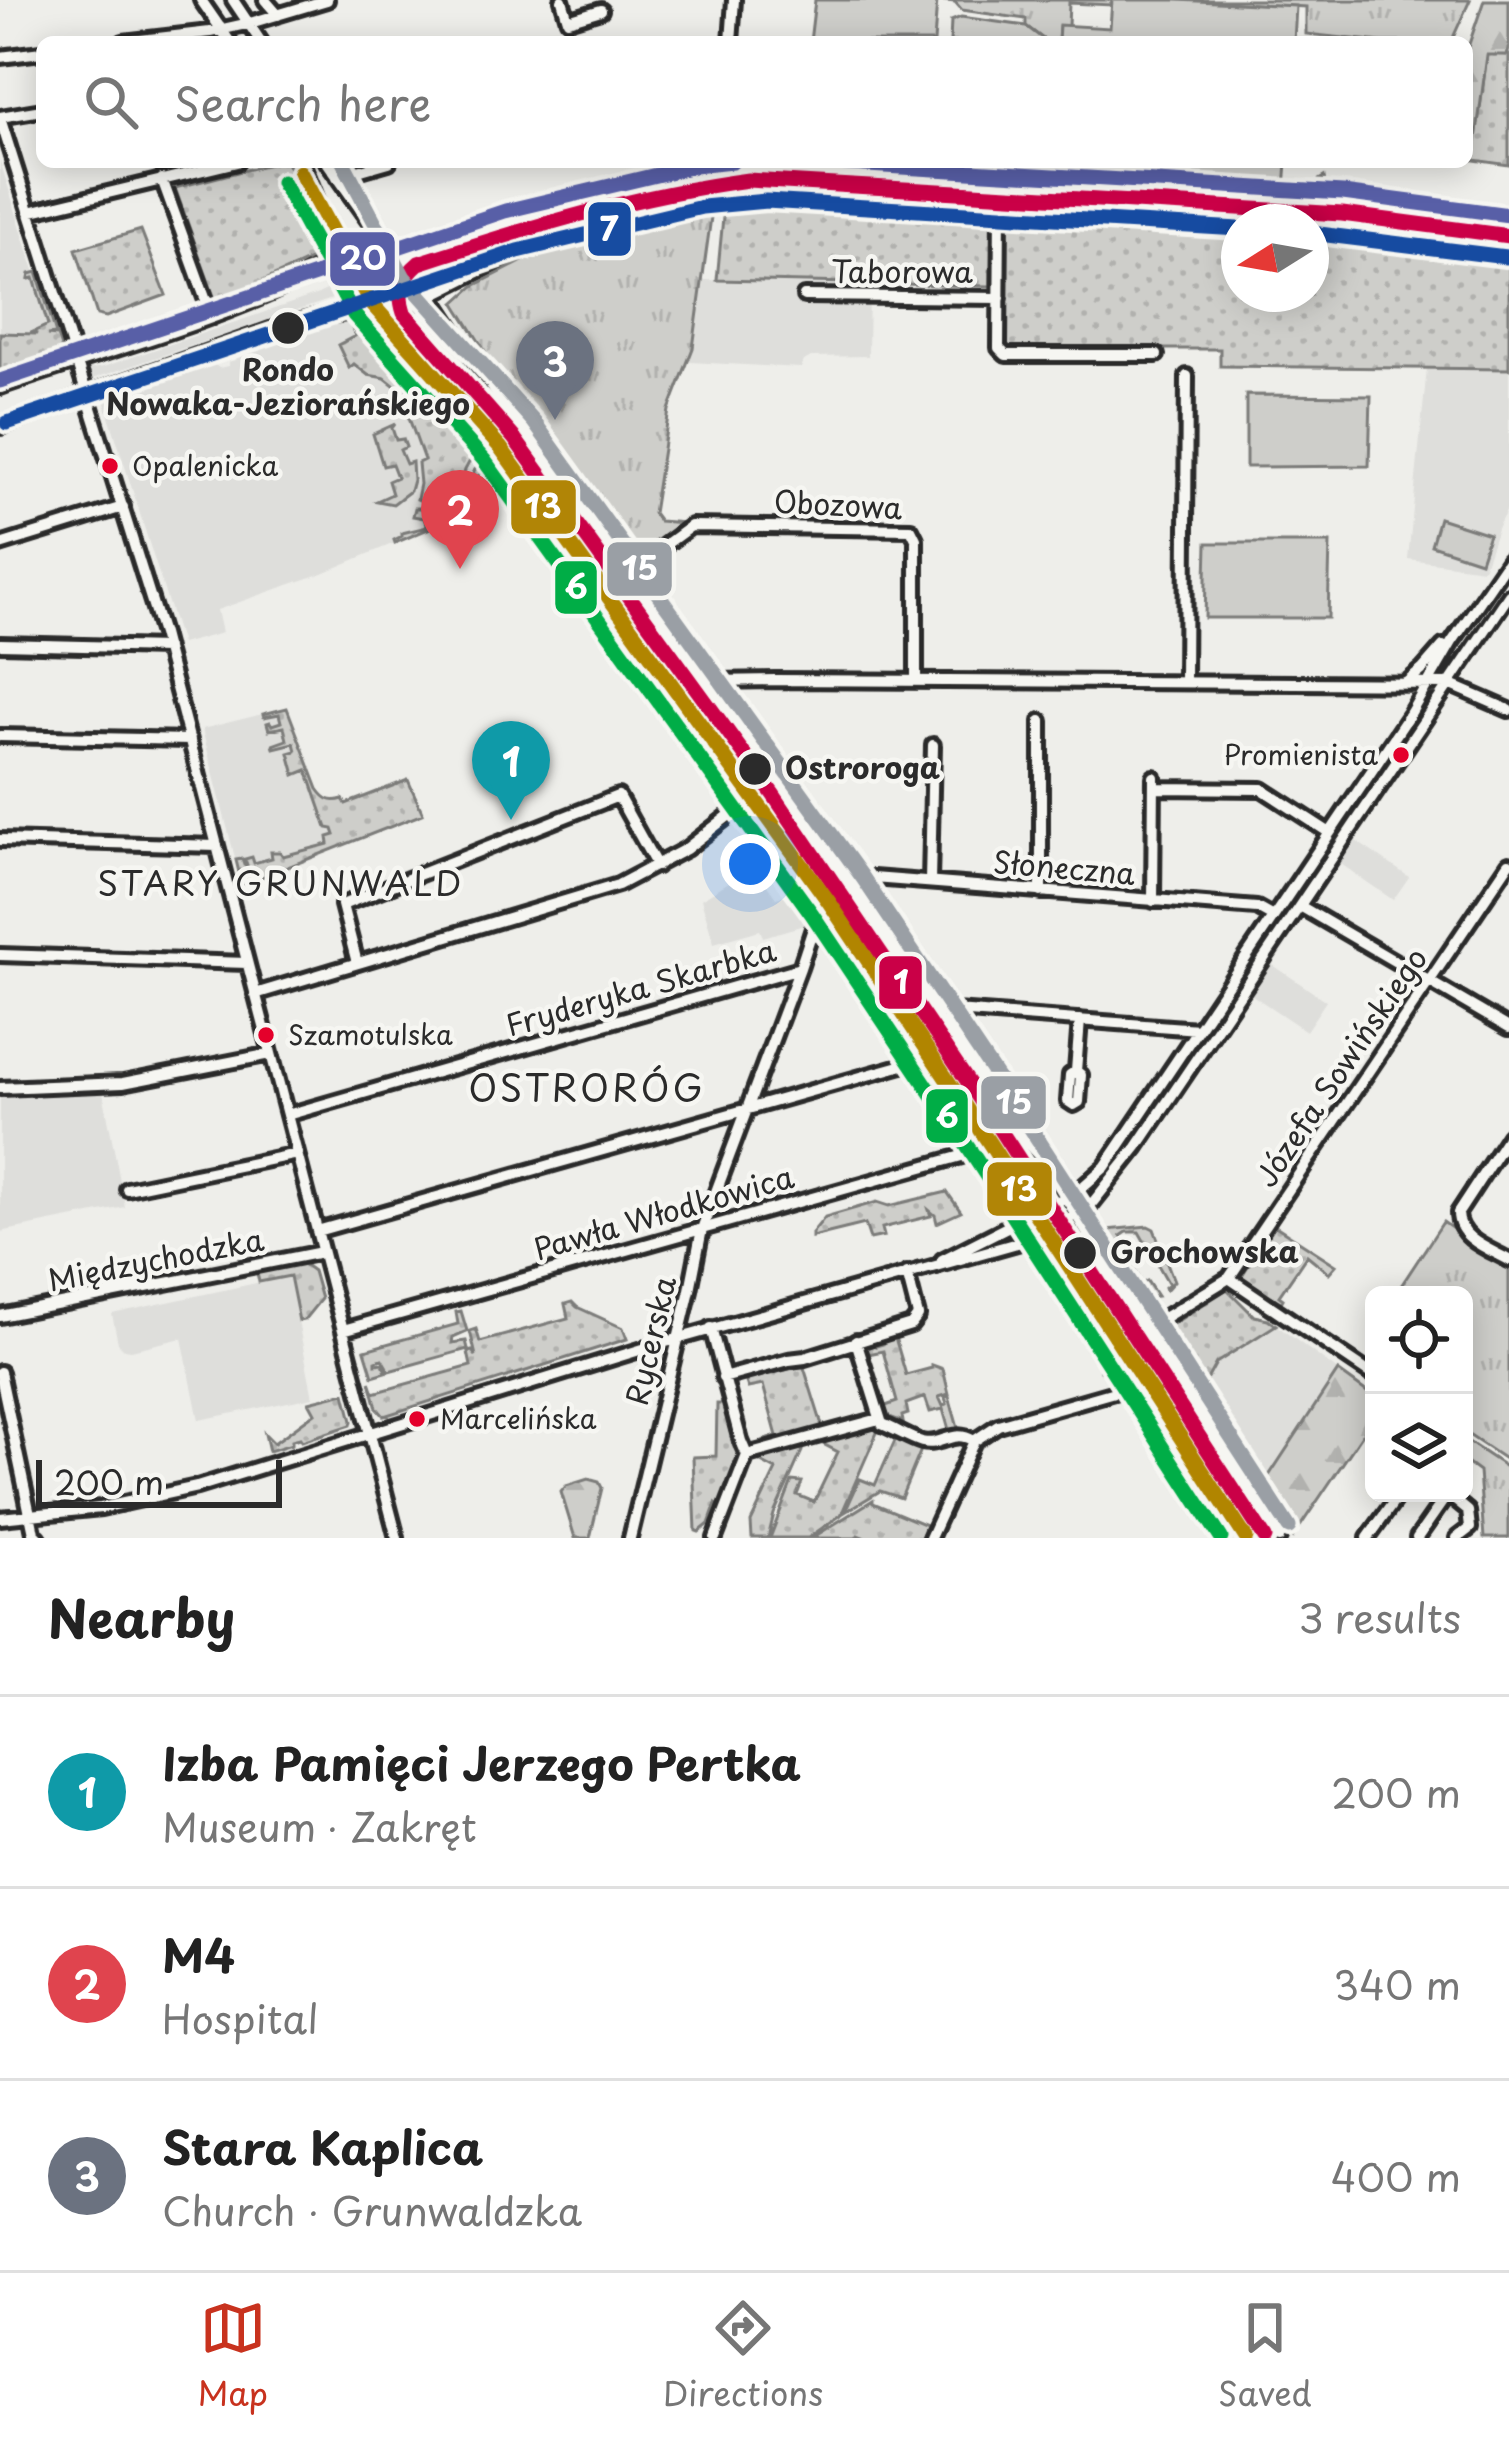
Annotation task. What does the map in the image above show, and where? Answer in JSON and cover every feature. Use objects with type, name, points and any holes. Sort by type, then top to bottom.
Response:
[{"type":"main road","points":[[0,386],[212,317],[365,245],[391,246],[710,168]]},
{"type":"main road","points":[[784,168],[1357,202],[1509,223]]},
{"type":"main road","points":[[935,204],[926,190],[936,177]]},
{"type":"main road","points":[[1073,212],[1075,185]]},
{"type":"main road","points":[[0,426],[279,328],[331,314],[400,308],[532,243],[575,229],[718,198],[781,195],[1221,220]]},
{"type":"main road","points":[[1235,204],[1241,195]]},
{"type":"main road","points":[[1329,227],[1509,250]]},
{"type":"main road","points":[[365,245],[348,265],[345,288],[370,311]]},
{"type":"main road","points":[[370,311],[409,296],[414,284],[414,266],[391,246]]},
{"type":"street","points":[[200,0],[226,36]]},
{"type":"street","points":[[194,34],[203,23],[200,0]]},
{"type":"street","points":[[233,0],[258,36]]},
{"type":"street","points":[[265,0],[278,15]]},
{"type":"street","points":[[176,36],[250,23],[327,0]]},
{"type":"street","points":[[562,0],[568,20],[602,10]]},
{"type":"street","points":[[731,36],[734,0]]},
{"type":"street","points":[[0,57],[36,53]]},
{"type":"street","points":[[36,111],[0,117],[166,648],[397,1538]]},
{"type":"street","points":[[29,212],[211,168]]},
{"type":"street","points":[[304,168],[330,232],[345,288]]},
{"type":"street","points":[[331,168],[391,246]]},
{"type":"street","points":[[337,177],[368,168]]},
{"type":"street","points":[[718,168],[718,198]]},
{"type":"street","points":[[162,179],[212,317]]},
{"type":"street","name":"Taborowa","points":[[1000,208],[999,349],[1006,355],[1157,356]]},
{"type":"street","points":[[414,266],[494,390],[850,884],[1012,1126],[1044,1162],[1276,1537]]},
{"type":"street","name":"Taborowa","points":[[805,296],[1000,298]]},
{"type":"street","points":[[370,311],[512,446],[723,738],[942,1054],[1051,1228],[1258,1538]]},
{"type":"street","points":[[1184,682],[1187,376]]},
{"type":"street","points":[[0,545],[122,507]]},
{"type":"street","name":"Obozowa","points":[[627,573],[691,526],[911,529],[916,539],[916,681]]},
{"type":"street","points":[[934,1265],[1083,1188],[1105,1167],[1412,712],[1450,645],[1509,559]]},
{"type":"street","points":[[0,1518],[173,1493],[677,1338],[1024,1241],[1090,1206],[1126,1162],[1509,596]]},
{"type":"street","points":[[0,644],[166,648]]},
{"type":"street","points":[[1400,683],[1450,645]]},
{"type":"street","points":[[1449,684],[1445,662],[1450,645]]},
{"type":"street","points":[[1465,659],[1467,681],[1490,701]]},
{"type":"street","points":[[707,685],[719,680],[1449,684],[1509,710]]},
{"type":"street","points":[[1400,683],[1412,712]]},
{"type":"street","points":[[1426,718],[1428,684]]},
{"type":"street","points":[[1041,721],[1041,892]]},
{"type":"street","points":[[723,738],[738,728]]},
{"type":"street","points":[[0,736],[190,740]]},
{"type":"street","points":[[930,883],[933,745]]},
{"type":"street","points":[[1153,901],[1154,783],[1262,789],[1330,833]]},
{"type":"street","points":[[255,994],[618,885],[686,849],[759,792]]},
{"type":"street","points":[[357,963],[342,905],[618,796],[657,866]]},
{"type":"street","points":[[0,840],[217,846]]},
{"type":"street","name":"Józefa Sowińskiego","points":[[1146,1329],[1229,1278],[1509,863]]},
{"type":"street","name":"Słoneczna","points":[[850,884],[865,877],[1257,908],[1274,916]]},
{"type":"street","name":"Rycerska","points":[[630,1538],[702,1229],[827,886]]},
{"type":"street","points":[[1300,906],[1509,1028]]},
{"type":"street","points":[[0,955],[247,963]]},
{"type":"street","name":"Fryderyka Skarbka","points":[[287,1115],[800,968]]},
{"type":"street","points":[[938,1016],[956,1011],[1198,1029]]},
{"type":"street","points":[[1076,1071],[1081,1020]]},
{"type":"street","points":[[0,1088],[123,1083],[271,1054]]},
{"type":"street","points":[[317,1231],[942,1054]]},
{"type":"street","points":[[1509,1135],[1458,1213],[1462,1230],[1509,1260]]},
{"type":"street","name":"Pawła Włodkowica","points":[[343,1330],[998,1143]]},
{"type":"street","points":[[127,1189],[297,1154]]},
{"type":"street","name":"Międzychodzka","points":[[0,1316],[322,1252]]},
{"type":"street","points":[[723,1378],[806,1358],[911,1324],[918,1316],[907,1273]]},
{"type":"street","points":[[1229,1278],[1365,1370]]},
{"type":"street","points":[[711,1328],[747,1455],[715,1538]]},
{"type":"street","points":[[856,1341],[882,1424],[927,1444],[956,1436],[974,1441]]},
{"type":"street","points":[[0,1372],[34,1533],[39,1538]]},
{"type":"street","points":[[930,1538],[974,1441],[998,1426],[1154,1378]]},
{"type":"street","points":[[747,1455],[879,1419]]},
{"type":"street","points":[[1417,1538],[1445,1498],[1451,1497],[1468,1511],[1470,1528],[1457,1538]]},
{"type":"street","points":[[1368,1538],[1394,1502]]},
{"type":"shaded area","points":[[0,161],[58,347],[0,362]]},
{"type":"shaded area","points":[[707,178],[710,189],[705,192],[522,235],[423,269],[418,260],[515,228]]},
{"type":"shaded area","points":[[703,280],[869,283],[868,356],[811,357],[801,368],[690,362]]},
{"type":"shaded area","points":[[337,285],[341,296],[89,380],[88,367],[103,367]]},
{"type":"shaded area","points":[[346,321],[361,325],[486,439],[480,447],[486,453],[503,456],[478,477],[492,502],[323,573],[217,610],[222,633],[181,644],[104,400],[212,363],[219,368],[228,366],[239,353]]},
{"type":"shaded area","points":[[426,328],[516,428],[686,663],[678,669],[517,445],[421,332]]},
{"type":"shaded area","points":[[1427,368],[1509,369],[1509,506],[1483,569],[1408,559]]},
{"type":"shaded area","points":[[287,708],[339,847],[242,885],[202,729]]},
{"type":"shaded area","points":[[1353,839],[1409,877],[1393,900],[1338,862]]},
{"type":"shaded area","points":[[833,865],[940,1027],[932,1032],[822,873]]},
{"type":"shaded area","points":[[754,867],[776,898],[814,887],[804,925],[763,937],[760,930],[714,943],[701,899]]},
{"type":"shaded area","points":[[1270,963],[1326,1001],[1306,1031],[1249,993]]},
{"type":"shaded area","points":[[944,1032],[1044,1183],[1037,1189],[936,1038]]},
{"type":"shaded area","points":[[103,1092],[125,1207],[0,1232],[0,1096]]},
{"type":"shaded area","points":[[1077,1240],[1128,1310],[1263,1521],[1264,1538],[1120,1321]]},
{"type":"shaded area","points":[[289,1276],[313,1397],[199,1420],[182,1338],[131,1350],[118,1343],[112,1314]]},
{"type":"shaded area","points":[[1276,1325],[1338,1371],[1266,1481],[1204,1386],[1216,1363]]},
{"type":"green space","points":[[815,0],[937,0],[934,36],[811,36]]},
{"type":"green space","points":[[937,0],[1112,0],[1112,5],[1069,3],[1068,26],[1059,26],[1058,36],[1039,36],[1026,26],[1026,19],[962,10],[955,2]]},
{"type":"green space","points":[[1112,0],[1296,6],[1294,36],[1058,36],[1059,25],[1110,28]]},
{"type":"green space","points":[[1177,0],[1470,0],[1454,36],[1306,34],[1306,7]]},
{"type":"green space","points":[[1484,0],[1509,0],[1509,50],[1507,55],[1487,55],[1475,147],[1473,147],[1472,36]]},
{"type":"green space","points":[[961,17],[1026,26],[1039,36],[950,36],[951,21]]},
{"type":"green space","points":[[1487,54],[1509,55],[1509,165],[1473,160]]},
{"type":"green space","points":[[253,168],[290,168],[319,253],[216,302],[175,188]]},
{"type":"green space","points":[[1050,168],[1287,168],[1285,188],[1050,174]]},
{"type":"green space","points":[[1324,177],[1325,183],[1509,209],[1509,214],[1478,211],[1509,218],[1318,194],[1332,192],[1318,190]]},
{"type":"green space","points":[[775,203],[987,215],[992,221],[991,286],[717,280],[724,207]]},
{"type":"green space","points":[[715,208],[693,348],[669,410],[653,513],[659,521],[685,523],[642,552],[625,547],[502,378],[455,303],[474,286],[550,247]]},
{"type":"green space","points":[[1013,217],[1221,229],[1221,312],[1329,312],[1329,235],[1509,259],[1509,369],[1220,366],[1220,349],[1011,349],[1005,344],[1007,222]]},
{"type":"green space","points":[[141,230],[166,295],[106,317],[97,315],[76,249]]},
{"type":"green space","points":[[37,272],[56,334],[47,335],[57,336],[62,350],[52,358],[0,374],[0,333],[37,334],[33,332],[48,325],[34,278],[29,279]]},
{"type":"green space","points":[[350,324],[361,328],[482,438],[453,499],[417,499],[418,463],[424,460],[401,396],[385,378],[368,375],[354,364],[349,368],[338,345],[355,336]]},
{"type":"green space","points":[[1246,395],[1371,396],[1369,466],[1246,467]]},
{"type":"green space","points":[[395,424],[396,440],[403,439],[406,447],[400,450],[406,464],[412,462],[413,480],[410,491],[393,504],[377,501],[392,494],[388,481],[397,477],[392,464],[383,466],[373,434]]},
{"type":"green space","points":[[495,444],[517,472],[503,457],[478,476],[492,502],[395,543],[402,533],[427,527],[424,518],[413,516],[415,508],[451,508],[465,500],[474,471]]},
{"type":"green space","points":[[1439,518],[1489,534],[1480,561],[1431,545]]},
{"type":"green space","points":[[1207,543],[1330,543],[1328,618],[1205,618]]},
{"type":"green space","points":[[287,708],[318,789],[326,798],[343,799],[346,804],[408,780],[423,814],[242,885],[236,860],[247,865],[245,859],[252,857],[254,863],[272,858],[271,852],[283,856],[329,844],[328,837],[335,835],[327,828],[307,770],[295,775],[289,753],[296,751],[294,743],[274,748],[287,740],[284,727],[269,730],[267,723],[281,722],[279,714],[263,714]]},
{"type":"green space","points":[[1292,895],[1298,899],[1122,1161],[1093,1196],[1089,1191],[1121,1156]]},
{"type":"green space","points":[[947,1192],[961,1212],[937,1223],[929,1210],[931,1216],[882,1228],[884,1236],[870,1239],[865,1224],[812,1237],[825,1217],[877,1202],[889,1206]]},
{"type":"green space","points":[[1443,1222],[1463,1242],[1509,1269],[1509,1462],[1473,1438],[1473,1286],[1401,1286]]},
{"type":"green space","points":[[1274,1225],[1336,1265],[1329,1273],[1307,1255],[1279,1296],[1283,1299],[1279,1306],[1241,1277]]},
{"type":"green space","points":[[1154,1229],[1174,1281],[1166,1290],[1169,1284],[1139,1232],[1127,1232],[1121,1236],[1135,1259],[1131,1263],[1157,1296],[1143,1298],[1106,1230]]},
{"type":"green space","points":[[302,1263],[313,1271],[321,1299],[299,1321],[290,1276],[259,1282],[257,1273]]},
{"type":"green space","points":[[1067,1272],[1126,1355],[1116,1382],[1100,1371],[1111,1363],[1055,1275]]},
{"type":"green space","points":[[1227,1289],[1254,1316],[1276,1325],[1216,1363],[1204,1385],[1266,1481],[1261,1488],[1162,1331]]},
{"type":"green space","points":[[572,1302],[623,1328],[627,1339],[384,1416],[377,1408],[370,1381],[374,1393],[471,1366],[468,1352],[476,1356],[470,1331],[476,1329],[480,1342],[568,1318],[565,1304]]},
{"type":"green space","points":[[461,1311],[467,1331],[453,1337],[452,1343],[466,1341],[468,1349],[389,1371],[382,1359],[376,1364],[383,1363],[386,1372],[373,1376],[365,1350],[458,1324],[456,1312]]},
{"type":"green space","points":[[894,1334],[906,1375],[932,1365],[943,1369],[949,1394],[939,1397],[943,1406],[949,1396],[958,1428],[949,1430],[943,1409],[930,1412],[925,1397],[906,1404],[908,1414],[902,1416],[903,1422],[892,1418],[892,1425],[886,1422],[883,1407],[897,1402],[883,1351],[868,1354],[864,1346],[875,1340],[876,1346],[883,1344],[882,1338]]},
{"type":"green space","points":[[802,1361],[821,1432],[763,1445],[762,1441],[777,1436],[763,1385],[748,1388],[744,1376],[799,1367],[797,1362]]},
{"type":"green space","points":[[1338,1371],[1365,1390],[1365,1430],[1293,1537],[1261,1488]]},
{"type":"green space","points":[[345,1393],[351,1425],[269,1451],[265,1434],[274,1443],[315,1413],[309,1402]]},
{"type":"green space","points":[[717,1404],[729,1404],[734,1447],[739,1444],[742,1453],[722,1509],[716,1504],[709,1524],[699,1532],[693,1457],[716,1456]]},
{"type":"green space","points":[[879,1428],[841,1515],[808,1538],[770,1538],[792,1481],[802,1482],[797,1495],[814,1502],[838,1452],[823,1444],[826,1436],[838,1433],[842,1437]]},
{"type":"green space","points":[[898,1434],[923,1445],[901,1498],[880,1491],[845,1512],[860,1479],[875,1485]]},
{"type":"green space","points":[[1473,1445],[1509,1469],[1509,1538],[1484,1538],[1479,1472],[1473,1468]]},
{"type":"green space","points":[[790,1448],[802,1451],[768,1538],[752,1538],[751,1522],[776,1470],[761,1462],[763,1455]]},
{"type":"green space","points":[[588,1479],[602,1488],[590,1538],[575,1538],[561,1492]]},
{"type":"green space","points":[[873,1500],[926,1525],[921,1538],[812,1538]]},
{"type":"transit line","name":"15","points":[[346,168],[404,277],[534,422],[863,878],[1289,1527]]},
{"type":"transit line","name":"20","points":[[0,381],[505,211],[686,168]]},
{"type":"transit line","name":"20","points":[[919,168],[1343,193],[1509,215]]},
{"type":"transit line","name":"13","points":[[300,172],[370,302],[500,447],[829,902],[1246,1538]]},
{"type":"transit line","name":"1","points":[[1265,1538],[987,1110],[773,794],[514,438],[404,313],[401,292],[419,263],[623,204],[748,180],[1342,214],[1509,236]]},
{"type":"transit line","name":"6","points":[[282,182],[354,315],[484,460],[812,914],[1221,1538]]},
{"type":"transit line","name":"7","points":[[7,423],[518,251],[702,207],[766,201],[1221,228]]},
{"type":"transit line","name":"7","points":[[1329,235],[1506,257]]},
{"type":"place","name":"Rondo Nowaka-Jeziorańskiego","points":[[288,328]]},
{"type":"place","name":"Stara Kaplica","points":[[555,420]]},
{"type":"place","name":"Opalenicka","points":[[110,466]]},
{"type":"place","name":"M4","points":[[460,569]]},
{"type":"place","name":"Promienista","points":[[1401,755]]},
{"type":"place","name":"Ostroroga","points":[[755,769]]},
{"type":"place","name":"Izba Pamięci Jerzego Pertka","points":[[511,820]]},
{"type":"place","name":"Szamotulska","points":[[266,1035]]},
{"type":"place","name":"Grochowska","points":[[1080,1253]]},
{"type":"place","name":"Marcelińska","points":[[417,1419]]},
{"type":"district","name":"STARY GRUNWALD","points":[[281,884]]},
{"type":"district","name":"OSTRORÓG","points":[[587,1089]]}]
